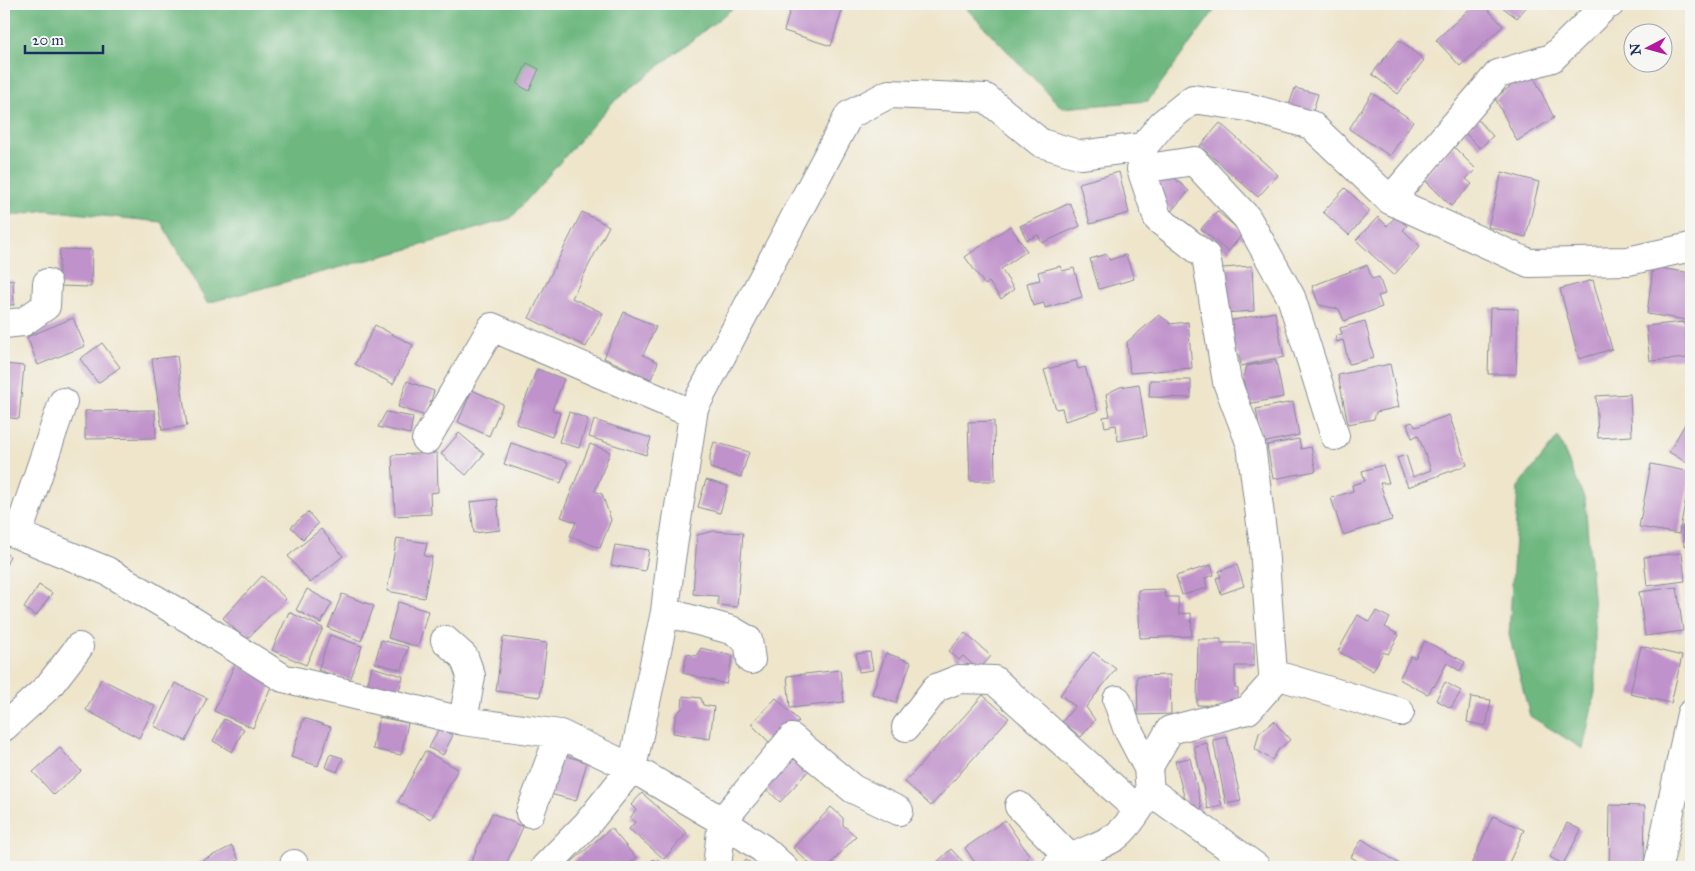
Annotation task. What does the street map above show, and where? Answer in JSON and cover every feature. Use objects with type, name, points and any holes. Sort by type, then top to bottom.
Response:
[{"type":"street","points":[[1390,200],[1498,74],[1552,58],[1610,4]]},
{"type":"street","points":[[545,867],[587,824],[632,768],[665,612],[670,566],[694,408],[849,115],[889,94],[986,98],[1041,144],[1081,155],[1194,161],[1247,218],[1291,297],[1335,436]]},
{"type":"street","points":[[1019,806],[1063,862],[1116,836],[1146,790],[1170,730],[1248,710],[1273,682],[1264,547],[1251,445],[1227,382],[1206,256],[1158,219],[1142,158],[1162,124],[1193,99],[1247,107],[1311,125],[1390,200],[1529,263],[1628,261],[1691,247]]},
{"type":"street","points":[[4,324],[23,322],[46,306],[47,283]]},
{"type":"street","points":[[426,440],[492,327],[693,414]]},
{"type":"street","points":[[63,402],[11,532],[107,571],[191,620],[283,678],[463,721],[560,734],[632,768],[722,821],[763,849],[784,867]]},
{"type":"street","points":[[665,612],[731,630],[748,640],[751,660]]},
{"type":"street","points":[[445,640],[464,656],[471,676],[463,721]]},
{"type":"street","points":[[4,727],[48,687],[79,646]]},
{"type":"street","points":[[1273,674],[1400,712]]},
{"type":"street","points":[[906,727],[936,688],[959,679],[994,680],[1256,867]]},
{"type":"street","points":[[1117,700],[1146,790]]},
{"type":"street","points":[[1658,867],[1691,714]]},
{"type":"street","points":[[530,813],[560,734]]},
{"type":"street","points":[[717,867],[722,821],[792,738],[853,789],[899,811]]},
{"type":"green space","points":[[4,4],[738,4],[612,103],[511,218],[409,249],[207,303],[161,222],[45,210],[4,217]]},
{"type":"green space","points":[[962,4],[1219,4],[1148,101],[1062,108]]},
{"type":"green space","points":[[1558,437],[1585,500],[1595,622],[1595,692],[1583,749],[1530,716],[1509,635],[1518,487]]},
{"type":"building","points":[[792,4],[844,4],[831,46],[784,31]]},
{"type":"building","points":[[1475,4],[1483,4],[1503,26],[1460,66],[1436,40]]},
{"type":"building","points":[[1498,4],[1529,4],[1517,18]]},
{"type":"building","points":[[1399,40],[1424,60],[1398,94],[1372,74]]},
{"type":"building","points":[[527,63],[539,69],[529,91],[517,84]]},
{"type":"building","points":[[1531,71],[1554,118],[1517,141],[1495,98]]},
{"type":"building","points":[[1295,88],[1318,94],[1311,118],[1287,111]]},
{"type":"building","points":[[1372,93],[1413,121],[1390,156],[1349,129]]},
{"type":"building","points":[[1477,119],[1493,136],[1480,148],[1464,132]]},
{"type":"building","points":[[1220,123],[1278,175],[1258,197],[1200,146]]},
{"type":"building","points":[[1453,146],[1476,169],[1466,179],[1472,184],[1451,206],[1422,177]]},
{"type":"building","points":[[1119,172],[1129,213],[1090,224],[1079,183]]},
{"type":"building","points":[[1168,172],[1189,191],[1171,211],[1150,192]]},
{"type":"building","points":[[1502,172],[1539,182],[1526,237],[1488,227]]},
{"type":"building","points":[[1345,188],[1370,211],[1349,235],[1323,212]]},
{"type":"building","points":[[1070,203],[1080,226],[1042,243],[1038,235],[1027,240],[1020,226]]},
{"type":"building","points":[[1217,211],[1245,235],[1242,239],[1240,237],[1228,252],[1201,229]]},
{"type":"building","points":[[582,212],[609,226],[572,298],[603,313],[586,347],[529,318]]},
{"type":"building","points":[[1396,216],[1407,226],[1403,230],[1420,246],[1394,275],[1356,240],[1378,217],[1387,226]]},
{"type":"building","points":[[1010,226],[1027,251],[1001,269],[1014,289],[1001,299],[989,282],[985,285],[965,257]]},
{"type":"building","points":[[60,249],[92,250],[91,287],[58,286]]},
{"type":"building","points":[[1107,254],[1109,260],[1126,255],[1134,279],[1099,289],[1090,259]]},
{"type":"building","points":[[1367,265],[1372,279],[1379,277],[1385,294],[1378,296],[1382,307],[1344,321],[1339,309],[1319,305],[1312,286]]},
{"type":"building","points":[[1060,266],[1062,271],[1074,268],[1082,297],[1045,308],[1044,303],[1033,306],[1027,283],[1040,280],[1038,272]]},
{"type":"building","points":[[1252,266],[1254,311],[1224,313],[1222,268]]},
{"type":"building","points":[[1653,267],[1691,273],[1691,293],[1687,320],[1647,314]]},
{"type":"building","points":[[13,280],[14,305],[4,305],[4,281]]},
{"type":"building","points":[[1593,280],[1612,349],[1579,359],[1560,289]]},
{"type":"building","points":[[1490,308],[1518,309],[1516,374],[1488,374]]},
{"type":"building","points":[[624,312],[656,327],[643,355],[658,362],[651,379],[604,358]]},
{"type":"building","points":[[1275,312],[1284,357],[1241,366],[1239,354],[1229,351],[1223,322]]},
{"type":"building","points":[[1159,315],[1169,324],[1188,322],[1192,368],[1130,373],[1127,342]]},
{"type":"building","points":[[73,318],[85,346],[38,365],[27,337]]},
{"type":"building","points":[[1365,321],[1374,358],[1349,364],[1343,340],[1337,342],[1335,336],[1342,334],[1340,328]]},
{"type":"building","points":[[1684,322],[1688,358],[1650,361],[1646,326]]},
{"type":"building","points":[[375,325],[413,345],[393,384],[355,364]]},
{"type":"building","points":[[102,343],[120,367],[98,383],[80,359]]},
{"type":"building","points":[[177,356],[187,426],[162,430],[152,359]]},
{"type":"building","points":[[1076,361],[1078,369],[1085,367],[1098,411],[1065,421],[1062,408],[1056,409],[1044,370]]},
{"type":"building","points":[[1276,361],[1283,397],[1248,404],[1243,379],[1247,366]]},
{"type":"building","points":[[4,364],[24,366],[19,419],[4,417]]},
{"type":"building","points":[[1390,364],[1399,407],[1376,412],[1374,419],[1348,424],[1338,375]]},
{"type":"building","points":[[537,369],[564,379],[552,410],[560,413],[552,437],[516,424]]},
{"type":"building","points":[[1150,380],[1191,380],[1191,398],[1149,397]]},
{"type":"building","points":[[407,381],[434,391],[426,416],[398,407]]},
{"type":"building","points":[[1139,384],[1147,436],[1118,441],[1116,425],[1105,427],[1103,417],[1110,416],[1106,394],[1120,387]]},
{"type":"building","points":[[472,390],[503,404],[489,436],[458,422]]},
{"type":"building","points":[[1630,394],[1632,436],[1598,438],[1596,396]]},
{"type":"building","points":[[1293,402],[1299,435],[1262,443],[1256,409]]},
{"type":"building","points":[[155,410],[156,438],[85,439],[85,411]]},
{"type":"building","points":[[386,412],[413,417],[410,434],[378,427]]},
{"type":"building","points":[[569,412],[588,419],[579,448],[559,442]]},
{"type":"building","points":[[1449,415],[1467,465],[1408,487],[1397,458],[1406,455],[1413,477],[1431,470],[1418,435],[1412,438],[1407,424],[1412,422],[1416,427]]},
{"type":"building","points":[[1689,417],[1691,418],[1691,465],[1669,452]]},
{"type":"building","points":[[594,420],[651,438],[646,455],[589,437]]},
{"type":"building","points":[[994,421],[995,481],[970,481],[968,422]]},
{"type":"building","points":[[459,433],[484,454],[466,475],[441,454]]},
{"type":"building","points":[[1299,439],[1301,449],[1311,447],[1316,471],[1273,479],[1267,445]]},
{"type":"building","points":[[714,442],[749,452],[741,477],[710,468],[710,456]]},
{"type":"building","points":[[511,443],[568,462],[561,483],[504,464]]},
{"type":"building","points":[[590,444],[610,452],[595,491],[602,494],[611,520],[600,548],[570,536],[576,522],[561,517]]},
{"type":"building","points":[[437,453],[438,492],[430,493],[431,514],[395,516],[392,455]]},
{"type":"building","points":[[1651,464],[1691,472],[1679,534],[1639,527]]},
{"type":"building","points":[[1383,465],[1389,483],[1380,483],[1392,520],[1343,535],[1331,498],[1353,491],[1352,485],[1365,481],[1362,471]]},
{"type":"building","points":[[706,480],[728,486],[720,513],[698,507]]},
{"type":"building","points":[[497,499],[500,530],[474,533],[470,502]]},
{"type":"building","points":[[308,512],[318,524],[303,539],[291,527]]},
{"type":"building","points":[[1691,525],[1691,545],[1684,546],[1682,526]]},
{"type":"building","points":[[321,529],[343,556],[310,583],[288,556]]},
{"type":"building","points":[[714,531],[743,533],[737,607],[718,605],[718,596],[693,594],[697,535]]},
{"type":"building","points":[[397,538],[427,543],[424,556],[432,557],[424,598],[387,591]]},
{"type":"building","points":[[615,545],[649,550],[645,571],[611,565]]},
{"type":"building","points":[[4,553],[10,556],[4,570]]},
{"type":"building","points":[[1682,553],[1685,581],[1647,586],[1644,557]]},
{"type":"building","points":[[1211,565],[1214,575],[1205,578],[1207,588],[1182,595],[1176,576]]},
{"type":"building","points":[[1237,565],[1244,586],[1221,594],[1216,578],[1221,577],[1219,571]]},
{"type":"building","points":[[262,576],[286,599],[246,640],[223,618]]},
{"type":"building","points":[[39,585],[52,593],[36,616],[24,608]]},
{"type":"building","points":[[1677,587],[1683,631],[1645,636],[1639,592]]},
{"type":"building","points":[[307,589],[332,603],[321,623],[296,610]]},
{"type":"building","points":[[1164,589],[1165,597],[1178,597],[1179,614],[1191,613],[1192,636],[1140,638],[1138,590]]},
{"type":"building","points":[[342,594],[374,606],[361,641],[328,628]]},
{"type":"building","points":[[398,602],[428,611],[418,647],[388,638]]},
{"type":"building","points":[[1376,611],[1390,618],[1385,627],[1399,635],[1388,654],[1383,652],[1373,671],[1338,651],[1358,615],[1370,622]]},
{"type":"building","points":[[289,612],[323,628],[306,665],[272,650]]},
{"type":"building","points":[[965,633],[991,656],[979,670],[963,656],[959,660],[949,651]]},
{"type":"building","points":[[330,635],[362,646],[350,680],[318,670]]},
{"type":"building","points":[[503,637],[547,643],[540,697],[496,691]]},
{"type":"building","points":[[1198,639],[1221,639],[1221,643],[1254,643],[1254,666],[1235,666],[1235,688],[1238,689],[1238,706],[1197,705]]},
{"type":"building","points":[[381,640],[408,647],[402,670],[375,663]]},
{"type":"building","points":[[1425,641],[1465,662],[1460,671],[1447,663],[1434,687],[1427,694],[1399,679],[1411,656],[1415,658]]},
{"type":"building","points":[[1641,646],[1682,656],[1671,703],[1630,694]]},
{"type":"building","points":[[701,648],[733,656],[726,684],[683,673],[687,654],[696,656]]},
{"type":"building","points":[[870,652],[873,670],[859,672],[856,654]]},
{"type":"building","points":[[1093,652],[1116,669],[1086,707],[1095,720],[1081,737],[1062,722],[1075,706],[1060,695]]},
{"type":"building","points":[[886,653],[911,662],[896,703],[872,694]]},
{"type":"building","points":[[235,664],[273,682],[253,728],[214,711]]},
{"type":"building","points":[[372,667],[403,676],[398,695],[367,686]]},
{"type":"building","points":[[840,670],[844,702],[790,708],[787,676]]},
{"type":"building","points":[[1170,675],[1171,714],[1138,715],[1137,676]]},
{"type":"building","points":[[101,679],[155,706],[139,738],[86,710]]},
{"type":"building","points":[[1445,682],[1461,691],[1451,708],[1436,700]]},
{"type":"building","points":[[175,683],[207,698],[186,741],[154,726]]},
{"type":"building","points":[[983,695],[1009,718],[931,806],[905,782]]},
{"type":"building","points":[[683,696],[701,698],[703,705],[714,707],[710,739],[673,733],[676,715],[682,708]]},
{"type":"building","points":[[1471,697],[1491,700],[1486,726],[1467,722]]},
{"type":"building","points":[[776,698],[799,721],[774,747],[751,724]]},
{"type":"building","points":[[379,717],[408,723],[401,755],[373,749]]},
{"type":"building","points":[[304,718],[331,727],[318,766],[291,757]]},
{"type":"building","points":[[224,719],[244,729],[232,752],[213,741]]},
{"type":"building","points":[[1274,721],[1290,740],[1279,749],[1272,760],[1255,749],[1259,733]]},
{"type":"building","points":[[439,728],[453,735],[443,755],[429,748]]},
{"type":"building","points":[[1227,737],[1241,801],[1226,804],[1213,740]]},
{"type":"building","points":[[1207,743],[1222,806],[1208,809],[1194,746]]},
{"type":"building","points":[[60,748],[81,771],[54,795],[33,772]]},
{"type":"building","points":[[791,750],[811,768],[780,802],[761,784]]},
{"type":"building","points":[[425,751],[458,769],[431,819],[398,802]]},
{"type":"building","points":[[330,754],[343,758],[337,772],[325,767]]},
{"type":"building","points":[[562,755],[587,762],[576,801],[547,793]]},
{"type":"building","points":[[1190,758],[1202,809],[1188,812],[1175,761]]},
{"type":"building","points":[[642,793],[687,833],[664,859],[629,829],[635,822],[630,818],[636,810],[631,805]]},
{"type":"building","points":[[1610,805],[1645,806],[1644,867],[1609,867]]},
{"type":"building","points":[[831,807],[843,818],[843,825],[856,836],[828,867],[813,867],[793,848]]},
{"type":"building","points":[[492,813],[523,827],[505,867],[483,867],[471,862]]},
{"type":"building","points":[[1493,816],[1524,830],[1507,867],[1470,867]]},
{"type":"building","points":[[1005,820],[1030,856],[1015,867],[978,867],[965,848]]},
{"type":"building","points":[[1567,823],[1581,830],[1563,864],[1550,857]]},
{"type":"building","points":[[611,828],[636,858],[626,867],[567,866]]},
{"type":"building","points":[[1362,839],[1404,867],[1367,867],[1351,857]]},
{"type":"building","points":[[232,846],[239,860],[224,867],[189,867]]},
{"type":"building","points":[[951,849],[968,867],[932,867]]},
{"type":"building","points":[[653,859],[663,867],[646,867]]},
{"type":"building","points":[[746,860],[757,867],[741,867]]}]
